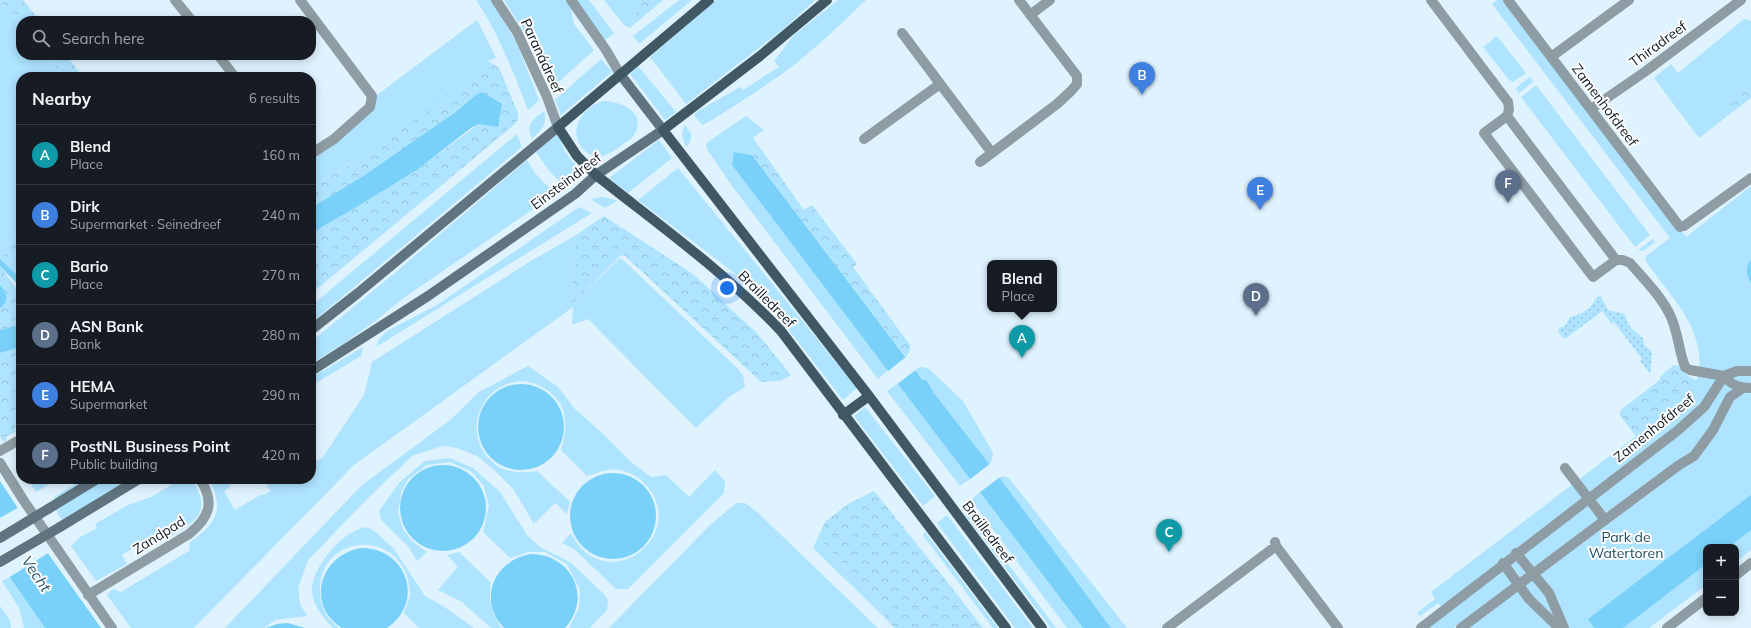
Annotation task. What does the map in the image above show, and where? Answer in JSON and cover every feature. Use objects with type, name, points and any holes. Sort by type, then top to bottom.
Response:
[{"type":"main road","points":[[316,326],[558,128],[709,0]]},
{"type":"main road","name":"Einsteindreef","points":[[316,368],[435,292],[575,194],[596,174],[663,130],[760,56],[828,0]]},
{"type":"main road","points":[[620,74],[663,130]]},
{"type":"main road","name":"Brailledreef","points":[[558,128],[577,156],[596,174],[723,275],[753,302],[780,331],[1006,628]]},
{"type":"main road","name":"Brailledreef","points":[[663,130],[869,396],[1042,628]]},
{"type":"main road","points":[[843,415],[869,396]]},
{"type":"main road","points":[[0,538],[89,484]]},
{"type":"main road","points":[[0,562],[131,484]]},
{"type":"street","points":[[175,0],[188,16]]},
{"type":"street","points":[[300,0],[312,16]]},
{"type":"street","name":"Paranádreef","points":[[496,0],[518,32],[547,97],[558,128]]},
{"type":"street","points":[[571,0],[620,74]]},
{"type":"street","points":[[980,162],[1030,125],[1071,91],[1076,84],[1077,76],[1019,0]]},
{"type":"street","points":[[1030,15],[1050,0]]},
{"type":"street","points":[[1431,0],[1508,102],[1509,110],[1507,116],[1484,133],[1593,277],[1616,260],[1507,116]]},
{"type":"street","name":"Zamenhofdreef","points":[[1508,0],[1680,227],[1684,226],[1751,178]]},
{"type":"street","points":[[1551,57],[1629,0]]},
{"type":"street","name":"Thiradreef","points":[[1591,109],[1646,71],[1742,0]]},
{"type":"street","points":[[316,21],[372,96],[370,107],[334,139],[316,151]]},
{"type":"street","points":[[902,33],[992,153]]},
{"type":"street","points":[[222,60],[232,72]]},
{"type":"street","points":[[864,139],[940,84]]},
{"type":"street","name":"Zamenhofdreef","points":[[1420,628],[1691,419],[1704,407],[1724,376],[1690,370],[1685,367],[1670,316],[1643,277],[1630,263],[1624,260],[1616,260]]},
{"type":"street","points":[[1747,388],[1729,382],[1724,376],[1737,371],[1751,371]]},
{"type":"street","points":[[1461,628],[1679,465],[1694,456],[1713,430],[1730,397],[1738,390],[1747,388]]},
{"type":"street","points":[[0,451],[16,442]]},
{"type":"street","points":[[0,463],[24,501],[112,628]]},
{"type":"street","points":[[1565,468],[1605,520]]},
{"type":"street","name":"Zandpad","points":[[88,595],[189,534],[201,525],[208,513],[209,501],[206,488],[203,484]]},
{"type":"street","points":[[1167,628],[1275,544],[1338,628]]},
{"type":"street","points":[[1516,553],[1549,593],[1564,628]]},
{"type":"street","points":[[1503,564],[1529,599],[1559,628]]},
{"type":"street","points":[[1739,573],[1751,564]]},
{"type":"street","points":[[1667,628],[1703,600]]},
{"type":"green space","points":[[0,0],[16,19],[16,60],[51,60],[59,72],[16,72],[16,239],[7,244],[0,240]]},
{"type":"green space","points":[[0,0],[23,0],[36,16],[16,16],[16,19]]},
{"type":"green space","points":[[476,0],[492,0],[517,44],[539,100],[528,110],[499,40]]},
{"type":"green space","points":[[504,0],[566,0],[570,5],[574,24],[594,50],[551,89],[533,46]]},
{"type":"green space","points":[[575,0],[589,0],[614,33],[605,40]]},
{"type":"green space","points":[[604,0],[641,0],[630,28],[624,25]]},
{"type":"green space","points":[[641,0],[663,0],[630,28]]},
{"type":"green space","points":[[679,0],[692,0],[639,44],[633,36]]},
{"type":"green space","points":[[716,0],[815,0],[786,27],[686,104],[650,57]]},
{"type":"green space","points":[[838,0],[866,0],[793,66],[741,102],[702,125],[694,115],[698,111],[740,87],[743,90],[779,67],[774,61],[793,36]]},
{"type":"green space","name":"Park de Watertoren","points":[[1497,0],[1503,0],[1686,237],[1751,186],[1751,550],[1739,560],[1739,544],[1703,544],[1703,587],[1649,628],[1458,628],[1456,626],[1454,628],[1423,628],[1445,611],[1438,603],[1420,616],[1417,613],[1435,599],[1431,592],[1636,436],[1620,415],[1621,410],[1660,380],[1661,376],[1674,365],[1680,366],[1687,375],[1697,380],[1699,366],[1699,352],[1696,340],[1685,315],[1645,259],[1646,256],[1670,238],[1492,4]]},
{"type":"green space","points":[[1744,19],[1751,21],[1751,84],[1728,101],[1734,111],[1699,138],[1654,78],[1671,64],[1678,73]]},
{"type":"green space","points":[[477,20],[496,58],[488,61],[457,88],[388,141],[316,184],[316,153],[372,112],[377,95]]},
{"type":"green space","points":[[1497,36],[1526,73],[1513,82],[1509,80],[1483,47]]},
{"type":"green space","points":[[601,59],[612,72],[561,115],[555,100]]},
{"type":"green space","points":[[51,60],[70,60],[79,72],[59,72]]},
{"type":"green space","points":[[488,61],[499,68],[518,113],[518,119],[515,124],[316,290],[316,230],[417,170],[479,124],[476,95],[396,155],[316,205],[316,184],[358,159],[402,129],[446,96]]},
{"type":"green space","points":[[638,66],[676,112],[665,120],[630,74]]},
{"type":"green space","points":[[1530,77],[1533,82],[1519,93],[1516,89],[1518,86]]},
{"type":"green space","points":[[1751,84],[1751,98],[1734,111],[1727,101]]},
{"type":"green space","points":[[1536,85],[1650,235],[1635,247],[1521,97]]},
{"type":"green space","points":[[603,101],[617,103],[624,106],[635,115],[638,120],[633,136],[629,140],[612,152],[602,156],[597,156],[587,153],[582,148],[576,133],[577,126],[584,113],[596,104]]},
{"type":"green space","points":[[544,111],[545,120],[543,126],[532,139],[529,129],[531,123]]},
{"type":"green space","points":[[746,116],[764,130],[753,138],[758,145],[752,155],[735,152],[732,165],[888,370],[878,379],[732,186],[707,149],[706,145],[709,141]]},
{"type":"green space","points":[[684,124],[691,135],[689,144],[686,147],[682,136]]},
{"type":"green space","points":[[560,132],[564,150],[583,173],[566,187],[549,171],[536,152]]},
{"type":"green space","points":[[517,134],[522,147],[316,319],[316,302]]},
{"type":"green space","points":[[659,140],[672,158],[628,193],[609,178]]},
{"type":"green space","points":[[758,145],[804,210],[812,205],[857,264],[853,267],[910,345],[910,350],[906,357],[752,155]]},
{"type":"green space","points":[[527,160],[535,173],[555,194],[405,297],[374,322],[344,343],[316,361],[316,338]]},
{"type":"green space","points":[[678,168],[857,388],[843,400],[775,312],[741,278],[638,200]]},
{"type":"green space","points":[[602,197],[617,201],[605,208],[592,200],[594,198]]},
{"type":"green space","points":[[579,207],[592,213],[376,347],[379,339],[387,331],[437,305]]},
{"type":"green space","points":[[604,216],[693,274],[756,332],[791,375],[780,381],[761,382],[624,255],[619,257],[572,304],[576,235]]},
{"type":"green space","points":[[576,235],[572,304],[619,259],[622,259],[737,368],[743,375],[745,387],[729,397],[696,428],[588,319],[572,325],[573,307],[354,465],[194,628],[131,628],[107,595],[113,589],[121,592],[189,551],[190,542],[206,529],[216,515],[216,499],[210,484],[230,484],[231,486],[224,491],[235,510],[270,491],[266,484],[316,484],[316,461],[323,457],[364,395],[372,362],[531,261]]},
{"type":"green space","points":[[16,239],[16,253],[7,257],[0,254],[0,240],[7,244]]},
{"type":"green space","points":[[1653,239],[1655,242],[1643,251],[1638,250]]},
{"type":"green space","points":[[16,253],[16,274],[0,259],[0,254],[7,257]]},
{"type":"green space","points":[[0,266],[16,288],[16,325],[0,330]]},
{"type":"green space","points":[[1600,295],[1608,310],[1625,314],[1629,325],[1643,338],[1644,345],[1652,352],[1650,374],[1640,361],[1642,359],[1614,322],[1612,324],[1602,311],[1565,339],[1558,332],[1559,328],[1565,326],[1570,317],[1580,314],[1588,309]]},
{"type":"green space","points":[[363,347],[361,356],[316,383],[316,375]]},
{"type":"green space","points":[[16,348],[16,433],[6,437],[7,440],[4,442],[0,437],[0,353]]},
{"type":"green space","points":[[1674,365],[1680,366],[1682,371],[1690,379],[1683,399],[1670,413],[1636,436],[1620,415],[1621,410],[1660,380],[1661,376]]},
{"type":"green space","points":[[528,366],[558,387],[575,409],[631,462],[651,477],[666,475],[689,497],[715,470],[725,481],[724,493],[628,589],[616,589],[575,550],[562,543],[571,533],[581,548],[598,559],[615,562],[631,557],[645,548],[654,534],[659,518],[656,500],[644,483],[628,472],[608,470],[587,476],[561,450],[565,435],[565,420],[564,413],[558,400],[547,390],[532,383],[521,381],[510,383],[498,388],[489,396],[482,406],[478,417],[478,440],[483,451],[497,466],[510,471],[537,471],[570,502],[567,514],[555,503],[534,524],[514,490],[494,470],[477,456],[457,448],[442,446],[412,456],[369,497],[308,560],[298,588],[300,604],[307,616],[275,620],[264,628],[225,628],[362,485],[449,421],[479,392]]},
{"type":"green space","points":[[920,367],[928,368],[963,401],[992,451],[993,455],[990,465],[934,393],[928,383],[915,370]]},
{"type":"green space","points":[[898,383],[970,479],[960,486],[887,391]]},
{"type":"green space","points":[[865,407],[935,496],[923,506],[854,416]]},
{"type":"green space","points":[[450,458],[473,468],[500,492],[527,535],[540,547],[570,562],[604,594],[608,600],[607,610],[590,628],[569,628],[579,608],[580,590],[567,564],[545,552],[528,552],[510,558],[483,532],[489,506],[484,486],[472,472],[450,462],[427,465],[408,479],[401,493],[398,513],[403,529],[412,541],[427,552],[417,561],[408,546],[382,521],[379,511],[400,482],[425,461]]},
{"type":"green space","points":[[1003,476],[1009,478],[1127,628],[1111,628],[999,478]]},
{"type":"green space","points":[[31,484],[50,484],[36,492]]},
{"type":"green space","points":[[76,484],[83,484],[56,501],[54,497]]},
{"type":"green space","points":[[96,484],[122,484],[64,520],[62,520],[56,510]]},
{"type":"green space","points":[[173,484],[194,484],[201,501],[201,509],[198,516],[192,523],[165,540],[160,532],[122,555],[127,564],[96,581],[71,546],[80,537],[97,528],[95,524],[128,505],[151,497]]},
{"type":"green space","points":[[874,491],[983,628],[894,628],[862,583],[818,537],[825,522],[848,504]]},
{"type":"green space","points":[[980,492],[1083,628],[1067,628],[971,500]]},
{"type":"green space","points":[[736,503],[745,503],[756,511],[878,628],[609,628],[710,525]]},
{"type":"green space","points":[[967,509],[1056,628],[1051,628],[966,516],[965,512]]},
{"type":"green space","points":[[947,515],[1033,628],[1015,628],[937,523]]},
{"type":"green space","points":[[365,527],[377,533],[394,549],[425,596],[443,606],[474,628],[419,628],[404,613],[410,593],[405,572],[394,556],[380,548],[363,545],[347,548],[333,557],[323,572],[320,592],[321,603],[328,617],[339,628],[333,628],[324,618],[314,601],[312,592],[315,574],[328,554],[336,545],[349,534]]},
{"type":"green space","points":[[925,532],[998,628],[993,628],[925,538],[923,535]]},
{"type":"green space","points":[[818,537],[862,583],[893,627],[813,548]]},
{"type":"green space","points":[[459,552],[491,583],[490,601],[501,628],[491,628],[462,602],[438,590],[458,567],[447,555]]},
{"type":"green space","points":[[10,577],[45,628],[24,628],[19,608],[2,581]]},
{"type":"green space","points":[[0,606],[10,620],[11,628],[0,628]]},
{"type":"water","points":[[482,92],[502,104],[498,127],[479,124],[471,128],[417,170],[316,230],[316,205],[365,175],[454,113]]},
{"type":"water","points":[[734,152],[752,155],[922,379],[927,381],[934,393],[990,465],[1111,628],[1083,628],[732,165]]},
{"type":"water","points":[[0,259],[16,274],[16,283],[0,266]]},
{"type":"water","points":[[1751,260],[1751,283],[1747,271]]},
{"type":"water","points":[[0,285],[6,294],[6,300],[0,308]]},
{"type":"water","points":[[16,325],[16,348],[0,353],[0,330]]},
{"type":"water","points":[[513,384],[529,384],[538,387],[552,396],[561,410],[564,419],[564,435],[561,444],[552,458],[538,467],[529,470],[513,470],[497,463],[490,458],[485,451],[478,435],[478,419],[485,403],[490,396],[497,391]]},
{"type":"water","points":[[435,465],[451,465],[460,468],[474,477],[483,491],[486,500],[486,516],[483,525],[474,539],[460,548],[451,551],[435,551],[419,544],[412,539],[407,532],[400,516],[400,500],[407,484],[412,477],[419,472]]},
{"type":"water","points":[[605,473],[621,473],[630,476],[644,485],[653,499],[656,508],[656,524],[653,533],[644,547],[630,556],[621,559],[605,559],[589,552],[582,547],[577,540],[570,524],[570,508],[577,492],[582,485],[589,480]]},
{"type":"water","name":"Vecht","points":[[0,481],[47,552],[101,628],[45,628],[0,563]]},
{"type":"water","points":[[1751,495],[1751,530],[1733,544],[1703,544],[1703,566],[1623,628],[1594,628],[1588,619]]},
{"type":"water","points":[[361,548],[377,550],[390,556],[399,566],[406,578],[408,591],[406,604],[399,617],[387,628],[342,628],[331,618],[324,607],[321,594],[322,582],[327,570],[336,560],[347,553]]},
{"type":"water","points":[[531,554],[545,556],[557,561],[567,569],[574,579],[577,591],[577,603],[573,616],[565,628],[504,628],[496,617],[492,605],[491,594],[499,573],[507,564],[518,558]]},
{"type":"water","points":[[288,623],[305,628],[266,628],[277,624]]},
{"type":"pier","points":[[907,356],[917,369],[896,385],[887,372]]},
{"type":"pier","points":[[991,463],[1000,477],[979,493],[969,480]]},
{"type":"pier","points":[[19,507],[50,552],[8,578],[0,566],[0,518]]},
{"type":"place","name":"Dirk","points":[[1142,95]]},
{"type":"place","name":"PostNL Business Point","points":[[1508,203]]},
{"type":"place","name":"HEMA","points":[[1260,210]]},
{"type":"place","name":"ASN Bank","points":[[1256,316]]},
{"type":"place","name":"Blend","points":[[1022,358]]},
{"type":"place","name":"Bario","points":[[1169,552]]}]
